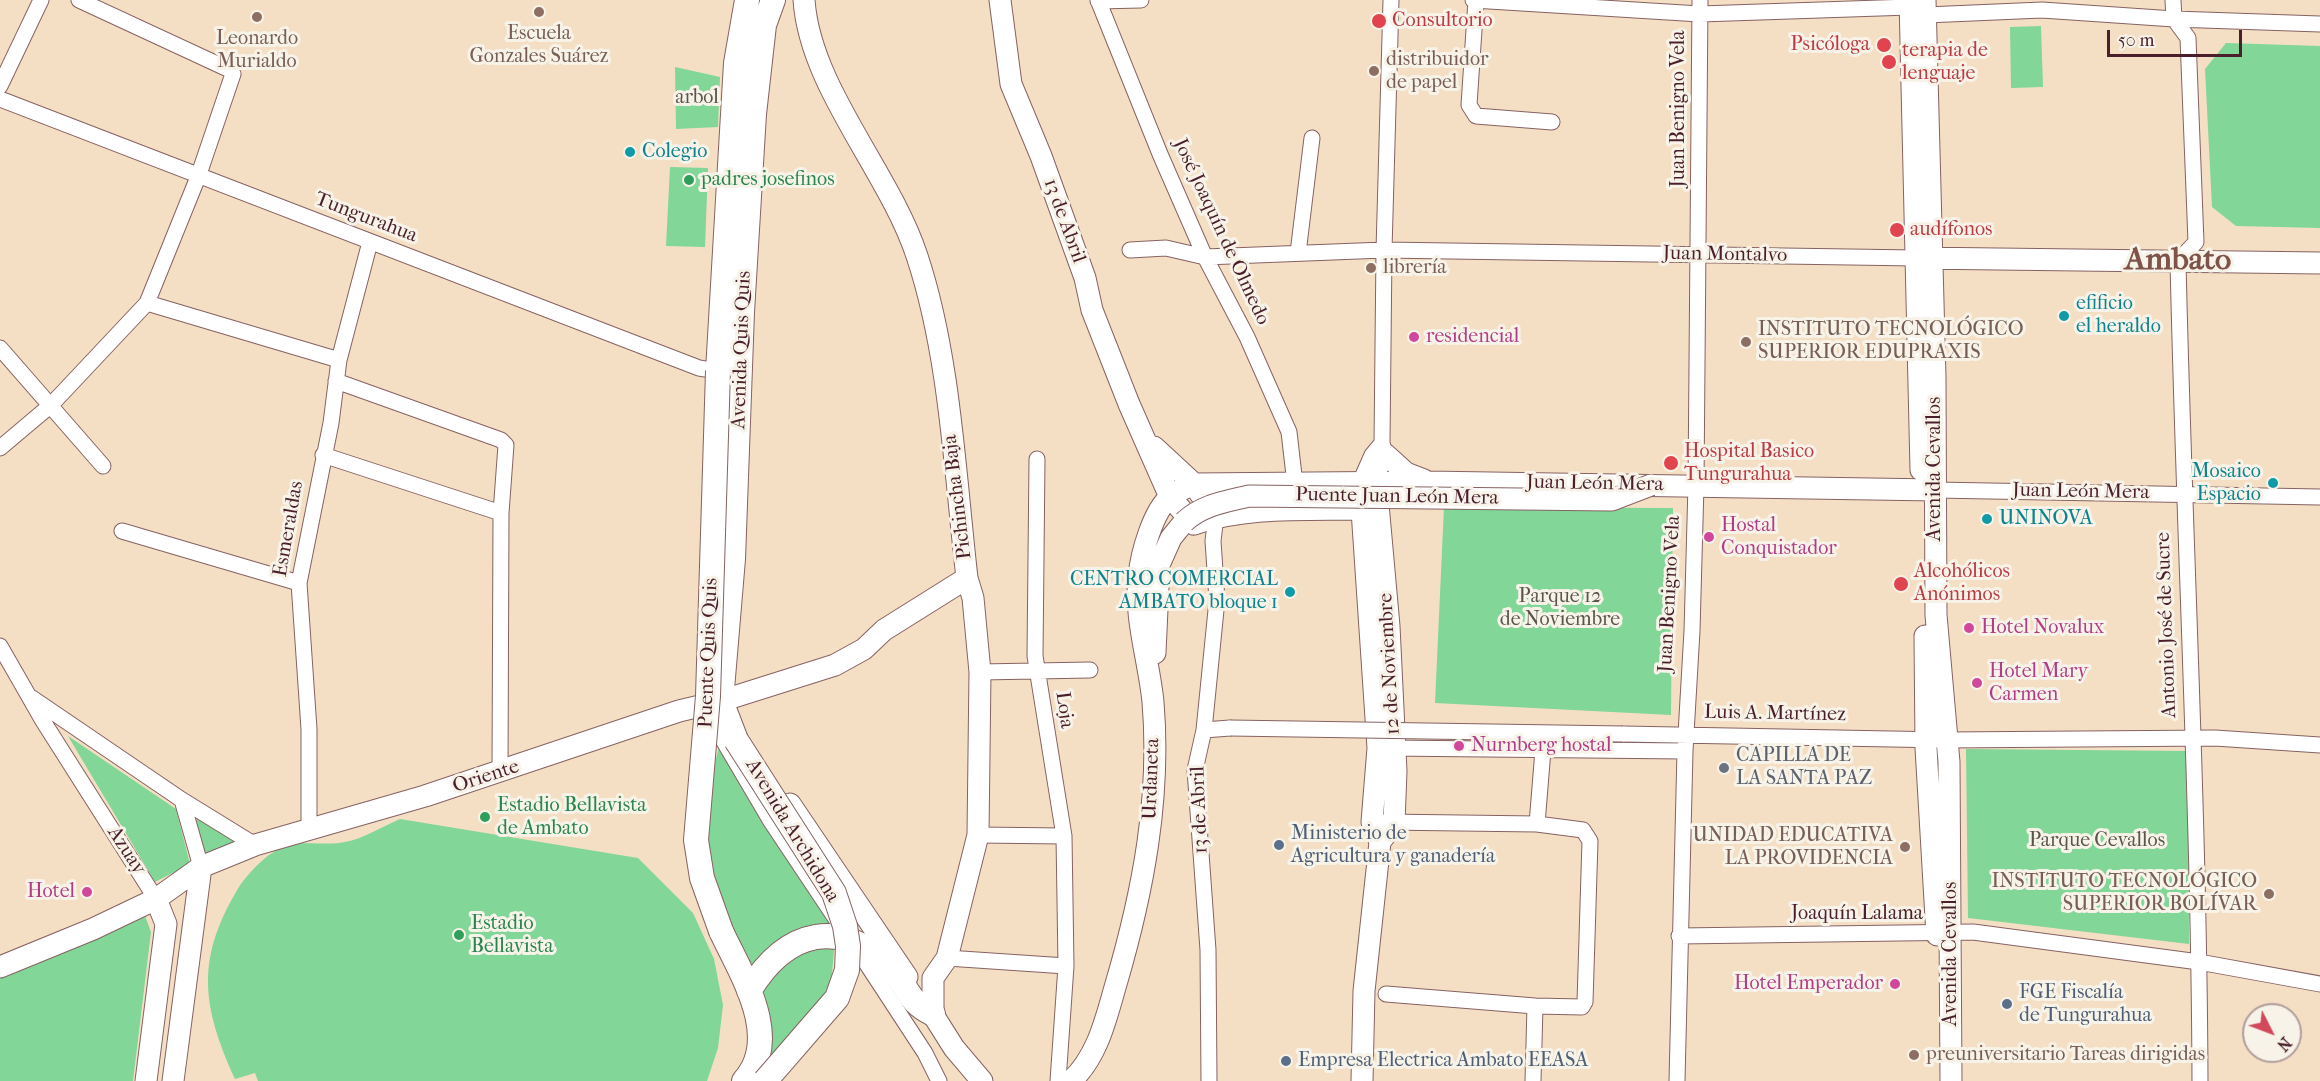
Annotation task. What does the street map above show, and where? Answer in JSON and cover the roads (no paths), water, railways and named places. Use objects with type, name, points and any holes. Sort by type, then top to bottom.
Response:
[{"type":"main road","name":"Avenida Quis Quis","points":[[718,371],[736,74],[747,0]]},
{"type":"main road","name":"Avenida Quis Quis","points":[[712,703],[733,559],[754,114],[764,25],[773,0]]},
{"type":"main road","name":"Puente Quis Quis","points":[[718,371],[708,696],[696,840],[702,878],[721,931],[749,991],[759,1022],[760,1048],[749,1075],[744,1081]]},
{"type":"main road","name":"Avenida Archidona","points":[[712,703],[834,893],[845,926],[848,946],[847,970],[837,998],[765,1081]]},
{"type":"main road","points":[[749,991],[773,957],[793,944],[816,936],[851,940],[877,956],[894,971],[916,1006],[933,1014]]},
{"type":"street","points":[[0,86],[41,0]]},
{"type":"street","points":[[0,448],[51,405],[147,303],[198,177],[233,74],[230,70],[79,0]]},
{"type":"street","name":"Pichincha Baja","points":[[804,0],[818,59],[839,104],[897,204],[918,258],[934,319],[968,578],[973,598],[980,672],[978,835],[947,958],[933,978],[933,1014]]},
{"type":"street","name":"13 de Abril","points":[[1000,0],[1011,84],[1041,156],[1085,278],[1092,310],[1129,404],[1170,497],[1189,523],[1213,541]]},
{"type":"street","points":[[1098,0],[1141,0]]},
{"type":"street","name":"José Joaquín de Olmedo","points":[[1098,0],[1205,256],[1247,337],[1289,432],[1295,484]]},
{"type":"street","points":[[1392,0],[1384,250],[1384,448],[1406,473],[1427,482]]},
{"type":"street","points":[[1552,122],[1476,116],[1471,111],[1469,105],[1475,0],[1700,7],[1918,6],[2320,24]]},
{"type":"street","points":[[2173,0],[2174,19],[2188,38],[2196,242],[2178,261]]},
{"type":"street","name":"Avenida Cevallos","points":[[1918,6],[1928,490],[1943,934],[1951,1081]]},
{"type":"street","name":"Juan Benigno Vela","points":[[1677,1081],[1685,734],[1692,631],[1696,485],[1700,7]]},
{"type":"street","name":"Tungurahua","points":[[0,99],[677,360],[718,371]]},
{"type":"street","points":[[1298,253],[1312,138]]},
{"type":"street","name":"Esmeraldas","points":[[309,829],[309,729],[299,583],[331,423],[339,360],[370,242]]},
{"type":"street","name":"Juan Montalvo","points":[[1130,250],[1166,248],[1205,256],[1384,250],[2320,264]]},
{"type":"street","name":"Antonio José de Sucre","points":[[2178,261],[2183,494],[2199,962],[2200,1081]]},
{"type":"street","points":[[147,303],[339,360]]},
{"type":"street","points":[[0,348],[103,466]]},
{"type":"street","points":[[336,381],[501,440],[506,445],[501,513],[500,772]]},
{"type":"street","name":"13 de Abril","points":[[1145,438],[1194,484],[1216,516],[1213,541],[1217,600],[1204,730],[1195,770],[1208,950],[1209,1081]]},
{"type":"street","points":[[1368,482],[1372,455],[1384,448]]},
{"type":"street","points":[[323,455],[501,513]]},
{"type":"street","name":"Loja","points":[[1037,459],[1037,670],[1064,836],[1066,966],[1058,1081]]},
{"type":"street","name":"12 de Noviembre","points":[[1368,482],[1362,509],[1386,748],[1396,771],[1394,823]]},
{"type":"street","name":"12 de Noviembre","points":[[1362,1081],[1365,991],[1380,842],[1371,822],[1386,748],[1389,626],[1368,482]]},
{"type":"street","name":"Juan León Mera","points":[[1194,484],[1427,482],[1696,485],[2320,497]]},
{"type":"street","points":[[1170,497],[1194,484]]},
{"type":"street","name":"Puente Juan León Mera","points":[[1189,523],[1195,511],[1206,506],[1249,496],[1612,500],[1651,485]]},
{"type":"street","name":"Urdaneta","points":[[1071,1081],[1089,1060],[1103,1028],[1130,936],[1148,851],[1155,785],[1153,704],[1140,616],[1138,577],[1145,543],[1162,507],[1170,497]]},
{"type":"street","points":[[1153,704],[1159,565],[1171,538],[1189,523],[1216,516],[1251,512],[1362,509]]},
{"type":"street","points":[[122,531],[299,583]]},
{"type":"street","name":"Oriente","points":[[0,967],[93,929],[156,899],[201,867],[255,845],[500,772],[712,703],[835,666],[864,650],[884,630],[968,578]]},
{"type":"street","name":"Azuay","points":[[0,646],[28,696],[156,899],[166,924],[146,1081]]},
{"type":"street","points":[[980,672],[1089,670]]},
{"type":"street","points":[[28,696],[182,801],[255,845]]},
{"type":"street","points":[[712,703],[770,820],[925,1053],[939,1081]]},
{"type":"street","points":[[712,703],[933,1014],[954,1048],[982,1081]]},
{"type":"street","name":"Luis A. Martínez","points":[[1204,730],[1230,728],[1936,739],[2192,740],[2215,738],[2320,745]]},
{"type":"street","points":[[1386,748],[1685,751]]},
{"type":"street","points":[[1537,824],[1543,750]]},
{"type":"street","points":[[173,1081],[201,867],[182,801]]},
{"type":"street","points":[[1371,822],[1537,824],[1583,830],[1590,841],[1585,1002],[1582,1007],[1535,1006],[1386,994]]},
{"type":"street","points":[[1380,842],[1394,823]]},
{"type":"street","points":[[978,835],[1064,836]]},
{"type":"street","name":"Joaquín Lalama","points":[[1679,936],[1973,933],[2199,962],[2320,984]]},
{"type":"street","name":"Avenida Cevallos","points":[[1936,1081],[1943,934]]},
{"type":"street","points":[[947,958],[1066,966]]},
{"type":"street","points":[[1533,1081],[1535,1006]]},
{"type":"place","name":"Escuela Gonzales Suárez","points":[[539,12]]},
{"type":"place","name":"Leonardo Murialdo","points":[[257,17]]},
{"type":"place","name":"Consultorio","points":[[1379,21]]},
{"type":"place","name":"Psicóloga","points":[[1884,45]]},
{"type":"place","name":"terapia de lenguaje","points":[[1889,62]]},
{"type":"place","name":"distribuidor de papel","points":[[1374,71]]},
{"type":"place","name":"Colegio","points":[[630,152]]},
{"type":"place","name":"padres josefinos","points":[[689,180]]},
{"type":"place","name":"audífonos","points":[[1897,230]]},
{"type":"place","name":"librería","points":[[1371,268]]},
{"type":"place","name":"efificio el heraldo","points":[[2064,316]]},
{"type":"place","name":"residencial","points":[[1414,337]]},
{"type":"place","name":"INSTITUTO TECNOLÓGICO SUPERIOR EDUPRAXIS","points":[[1746,342]]},
{"type":"place","name":"Hospital Basico Tungurahua","points":[[1671,463]]},
{"type":"place","name":"Mosaico Espacio","points":[[2273,483]]},
{"type":"place","name":"UNINOVA","points":[[1987,519]]},
{"type":"place","name":"Hostal Conquistador","points":[[1709,537]]},
{"type":"place","name":"Alcohólicos Anónimos","points":[[1901,584]]},
{"type":"place","name":"CENTRO COMERCIAL AMBATO bloque 1","points":[[1290,592]]},
{"type":"place","name":"Hotel Novalux","points":[[1969,628]]},
{"type":"place","name":"Hotel Mary Carmen","points":[[1977,683]]},
{"type":"place","name":"Nurnberg hostal","points":[[1459,746]]},
{"type":"place","name":"CAPILLA DE LA SANTA PAZ","points":[[1724,768]]},
{"type":"place","name":"Estadio Bellavista de Ambato","points":[[485,817]]},
{"type":"place","name":"Ministerio de Agricultura y ganadería","points":[[1279,845]]},
{"type":"place","name":"UNIDAD EDUCATIVA LA PROVIDENCIA","points":[[1905,847]]},
{"type":"place","name":"Hotel","points":[[87,892]]},
{"type":"place","name":"INSTITUTO TECNOLÓGICO SUPERIOR BOLÍVAR","points":[[2269,894]]},
{"type":"place","name":"Estadio Bellavista","points":[[459,935]]},
{"type":"place","name":"Hotel Emperador","points":[[1895,984]]},
{"type":"place","name":"FGE Fiscalía de Tungurahua","points":[[2007,1004]]},
{"type":"place","name":"preuniversitario Tareas dirigidas","points":[[1914,1055]]},
{"type":"place","name":"Empresa Electrica Ambato EEASA","points":[[1286,1061]]},
{"type":"district","name":"Ambato","points":[[2178,261]]},
{"type":"park label","name":"arbol","points":[[697,98]]},
{"type":"park label","name":"Parque 12 de Noviembre","points":[[1560,608]]},
{"type":"park label","name":"Parque Cevallos","points":[[2097,841]]}]
